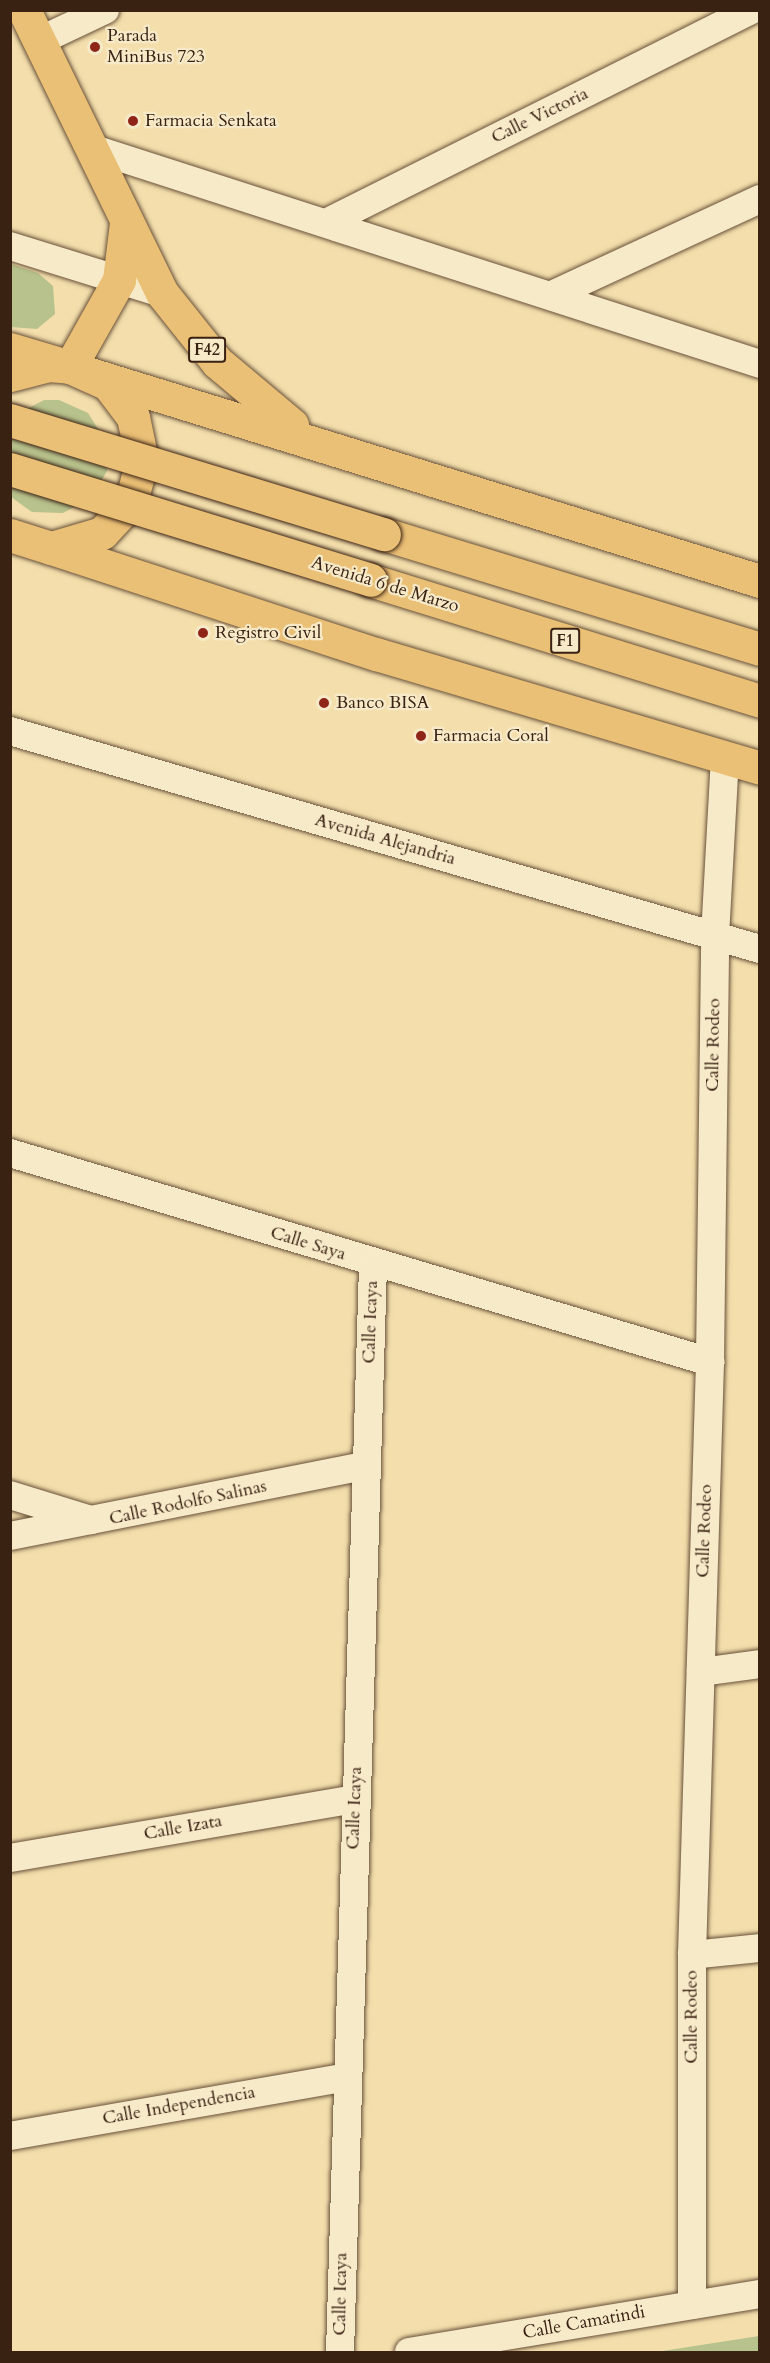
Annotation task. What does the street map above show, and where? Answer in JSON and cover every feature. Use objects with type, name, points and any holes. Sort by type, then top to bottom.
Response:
[{"type":"main road","name":"F42","points":[[24,10],[94,149],[126,223],[162,293],[253,397],[325,444]]},
{"type":"main road","points":[[80,370],[119,280],[126,223]]},
{"type":"main road","points":[[10,349],[325,444],[759,581]]},
{"type":"main road","points":[[10,375],[49,365],[80,370],[108,384],[134,417],[141,438],[139,482],[131,502],[102,533],[51,548]]},
{"type":"main road","points":[[10,420],[759,649]]},
{"type":"main road","name":"Avenida 6 de Marzo","points":[[10,470],[759,701]]},
{"type":"main road","points":[[10,535],[376,654],[759,768]]},
{"type":"street","points":[[39,41],[105,10]]},
{"type":"street","name":"Calle Victoria","points":[[328,222],[752,10]]},
{"type":"street","points":[[94,149],[328,222],[759,364]]},
{"type":"street","points":[[552,295],[759,199]]},
{"type":"street","points":[[10,246],[162,293]]},
{"type":"street","name":"Avenida Alejandria","points":[[10,731],[759,949]]},
{"type":"street","name":"Calle Rodeo","points":[[692,2305],[692,1955],[710,1362],[715,936],[725,758]]},
{"type":"street","name":"Calle Saya","points":[[10,1153],[710,1362]]},
{"type":"street","name":"Calle Icaya","points":[[340,2352],[365,1466],[373,1263]]},
{"type":"street","name":"Calle Rodolfo Salinas","points":[[10,1536],[99,1522],[365,1466]]},
{"type":"street","points":[[10,1495],[99,1522]]},
{"type":"street","points":[[701,1672],[759,1664]]},
{"type":"street","name":"Calle Izata","points":[[10,1858],[356,1799]]},
{"type":"street","points":[[692,1955],[759,1948]]},
{"type":"street","name":"Calle Independencia","points":[[10,2136],[347,2078]]},
{"type":"street","name":"Calle Camatindi","points":[[409,2352],[759,2295]]},
{"type":"green space","points":[[11,264],[38,273],[53,286],[55,314],[37,329],[11,327]]},
{"type":"green space","points":[[44,400],[59,400],[88,413],[105,440],[108,455],[107,471],[91,498],[63,513],[32,512],[11,497],[10,418]]},
{"type":"green space","points":[[759,2336],[759,2352],[656,2352]]},
{"type":"place","name":"Parada MiniBus 723","points":[[95,47]]},
{"type":"place","name":"Farmacia Senkata","points":[[133,121]]},
{"type":"place","name":"Registro Civil","points":[[203,633]]},
{"type":"place","name":"Banco BISA","points":[[324,703]]},
{"type":"place","name":"Farmacia Coral","points":[[421,736]]}]
